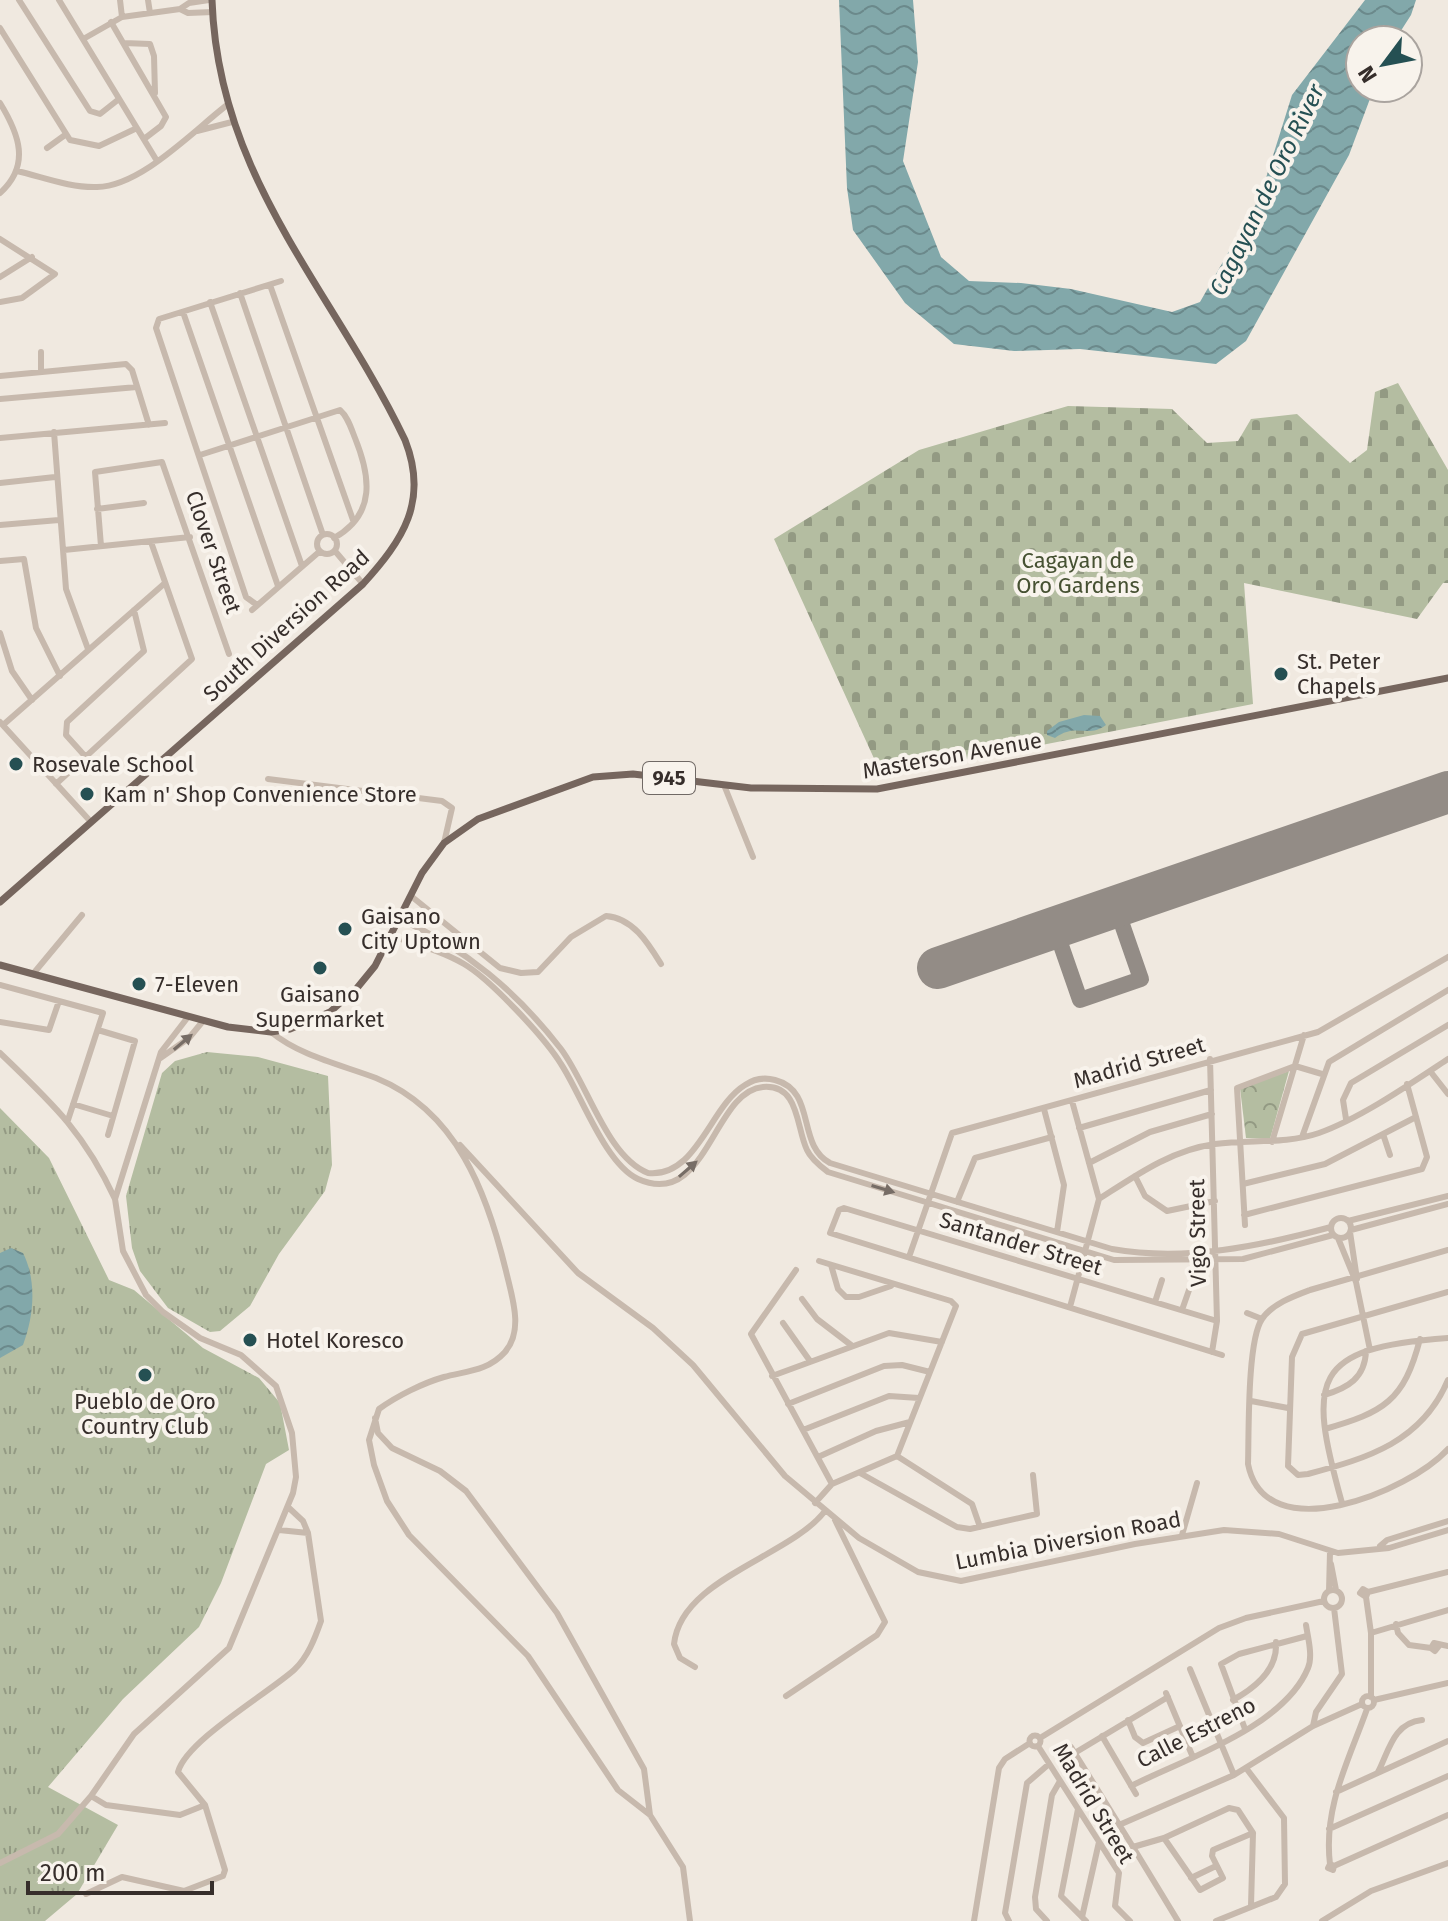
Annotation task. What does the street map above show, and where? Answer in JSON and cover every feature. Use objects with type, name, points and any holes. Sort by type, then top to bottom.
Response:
[{"type":"main road","name":"South Diversion Road","points":[[0,902],[363,584],[393,552],[408,522],[414,494],[410,453],[397,423],[255,181],[227,105],[210,0]]},
{"type":"main road","name":"Masterson Avenue","points":[[0,965],[203,1021],[246,1031],[271,1032],[313,1021],[341,1004],[366,980],[422,873],[444,843],[478,819],[593,777],[633,774],[724,785],[816,791],[894,787],[1448,678]]},
{"type":"street","points":[[19,0],[90,111],[100,114],[119,99]]},
{"type":"street","points":[[59,0],[85,38],[157,161]]},
{"type":"street","points":[[120,0],[122,17]]},
{"type":"street","points":[[148,0],[150,13]]},
{"type":"street","points":[[167,0],[168,11]]},
{"type":"street","points":[[85,38],[122,17],[180,9],[189,3],[210,0]]},
{"type":"street","points":[[180,9],[188,13],[213,12]]},
{"type":"street","points":[[111,22],[155,93],[166,120],[144,139]]},
{"type":"street","points":[[0,28],[65,135],[77,143],[99,146],[137,128]]},
{"type":"street","points":[[124,43],[150,44],[155,67],[155,93]]},
{"type":"street","points":[[0,103],[20,144],[17,171],[0,193]]},
{"type":"street","points":[[17,171],[95,187],[128,180],[227,105]]},
{"type":"street","points":[[191,133],[232,122]]},
{"type":"street","points":[[47,148],[65,135]]},
{"type":"street","points":[[0,239],[55,274],[22,298],[0,302]]},
{"type":"street","points":[[0,277],[32,257]]},
{"type":"street","points":[[281,281],[159,319],[156,328],[246,597],[255,607],[319,552]]},
{"type":"street","points":[[270,285],[353,520]]},
{"type":"street","points":[[240,293],[323,535]]},
{"type":"street","points":[[210,302],[302,566]]},
{"type":"street","points":[[183,312],[278,586]]},
{"type":"street","points":[[41,352],[41,372]]},
{"type":"street","points":[[0,376],[129,366],[149,425]]},
{"type":"street","points":[[0,399],[137,387]]},
{"type":"street","points":[[200,455],[336,409],[342,411],[366,464],[368,482],[364,505],[334,538]]},
{"type":"street","points":[[0,438],[165,423]]},
{"type":"street","points":[[54,432],[55,477],[68,598],[88,649]]},
{"type":"street","name":"Clover Street","points":[[97,509],[95,472],[162,462],[229,654]]},
{"type":"street","points":[[0,483],[55,477]]},
{"type":"street","points":[[101,546],[97,509],[144,503]]},
{"type":"street","points":[[0,525],[59,520]]},
{"type":"street","points":[[323,535],[316,544],[319,552],[327,555],[335,551]]},
{"type":"street","points":[[323,535],[334,538]]},
{"type":"street","points":[[64,550],[190,537]]},
{"type":"street","points":[[334,538],[335,551],[363,584]]},
{"type":"street","points":[[56,784],[84,755],[192,659],[151,542]]},
{"type":"street","points":[[0,561],[24,559],[36,628],[60,676]]},
{"type":"street","points":[[91,822],[2,724],[165,583]]},
{"type":"street","points":[[84,755],[66,735],[67,722],[144,651],[134,610]]},
{"type":"street","points":[[0,633],[12,671],[32,700]]},
{"type":"street","points":[[268,779],[442,801],[452,808],[444,843]]},
{"type":"street","points":[[724,785],[753,857]]},
{"type":"street","points":[[411,896],[504,970],[538,972],[571,937],[606,916],[620,919],[637,930],[661,964]]},
{"type":"street","points":[[33,974],[82,915]]},
{"type":"street","points":[[400,919],[465,953],[497,981],[558,1045],[621,1153],[637,1169],[655,1174],[676,1167],[733,1094],[748,1082],[766,1078],[789,1087],[799,1097],[812,1142],[823,1160],[1088,1242],[1148,1254],[1241,1249],[1331,1227],[1338,1218],[1348,1221],[1448,1196]]},
{"type":"street","points":[[425,947],[432,934]]},
{"type":"street","points":[[391,936],[460,961],[481,976],[553,1052],[611,1152],[636,1178],[660,1183],[688,1171],[740,1099],[752,1090],[768,1087],[780,1090],[794,1104],[805,1146],[813,1160],[828,1172],[1086,1251],[1129,1261],[1243,1259],[1448,1204]]},
{"type":"street","points":[[460,961],[465,953]]},
{"type":"street","name":"Madrid Street","points":[[909,1257],[952,1133],[1304,1035],[1334,1024],[1448,957]]},
{"type":"street","points":[[0,985],[103,1013],[68,1120]]},
{"type":"street","points":[[1302,1137],[1322,1074],[1332,1059],[1448,990]]},
{"type":"street","points":[[0,1022],[49,1030],[59,1001]]},
{"type":"street","points":[[115,1199],[163,1047],[180,1031],[188,1017]]},
{"type":"street","points":[[159,1059],[189,1038],[203,1021]]},
{"type":"street","points":[[1346,1119],[1342,1106],[1351,1083],[1448,1025]]},
{"type":"street","points":[[98,1030],[135,1041],[108,1135]]},
{"type":"street","name":"Lumbia Diversion Road","points":[[271,1032],[289,1044],[399,1091],[429,1111],[578,1273],[653,1328],[693,1365],[762,1451],[815,1503],[859,1538],[918,1572],[951,1581],[1020,1571],[1182,1535],[1265,1531],[1330,1552],[1380,1546],[1389,1548],[1448,1530]]},
{"type":"street","points":[[1272,1142],[1304,1035]]},
{"type":"street","points":[[0,1053],[87,1143],[115,1199],[126,1261],[146,1295],[192,1333],[254,1364],[281,1395],[292,1433],[296,1466],[288,1507],[229,1648],[134,1734],[91,1796],[52,1839],[0,1863]]},
{"type":"street","name":"Vigo Street","points":[[1210,1059],[1217,1321],[1212,1352]]},
{"type":"street","points":[[1099,1199],[1162,1160],[1213,1144],[1272,1142],[1302,1137],[1346,1119],[1448,1059]]},
{"type":"street","points":[[1245,1225],[1238,1087],[1295,1066],[1322,1074]]},
{"type":"street","points":[[1430,1071],[1441,1090],[1448,1094]]},
{"type":"street","points":[[1244,1215],[1422,1169],[1427,1157],[1407,1084]]},
{"type":"street","points":[[1079,1128],[1211,1090]]},
{"type":"street","points":[[1070,1307],[1099,1199],[1072,1101]]},
{"type":"street","points":[[73,1104],[113,1116]]},
{"type":"street","points":[[1044,1109],[1064,1185],[1057,1232]]},
{"type":"street","points":[[1089,1163],[1150,1132],[1212,1114]]},
{"type":"street","points":[[1243,1184],[1325,1164],[1416,1117]]},
{"type":"street","points":[[1383,1134],[1390,1155]]},
{"type":"street","points":[[957,1202],[975,1158],[1052,1137]]},
{"type":"street","points":[[455,1140],[491,1216],[516,1330],[506,1351],[489,1366],[431,1382],[384,1405],[375,1415],[369,1440],[374,1465],[396,1516],[429,1556],[520,1646],[618,1790],[650,1815],[683,1867],[690,1921]]},
{"type":"street","points":[[858,1182],[860,1172]]},
{"type":"street","points":[[1135,1176],[1145,1196],[1167,1211],[1215,1201]]},
{"type":"street","name":"Santander Street","points":[[909,1257],[830,1233],[842,1208],[1217,1321]]},
{"type":"street","points":[[1348,1221],[1355,1278]]},
{"type":"street","points":[[1324,1395],[1355,1380],[1365,1366],[1368,1350],[1365,1313],[1355,1278],[1331,1227]]},
{"type":"street","points":[[1448,1250],[1290,1298],[1262,1319],[1253,1352],[1248,1464],[1251,1482],[1261,1495],[1286,1509],[1323,1508],[1411,1477],[1448,1449]]},
{"type":"street","points":[[909,1257],[1222,1355]]},
{"type":"street","points":[[815,1503],[832,1484],[897,1456],[956,1308],[954,1302],[819,1261]]},
{"type":"street","points":[[831,1265],[838,1289],[846,1297],[859,1297],[894,1285]]},
{"type":"street","points":[[796,1270],[751,1330],[772,1376],[832,1484]]},
{"type":"street","points":[[1155,1302],[1162,1280]]},
{"type":"street","points":[[1182,1310],[1189,1290]]},
{"type":"street","points":[[1448,1292],[1313,1330],[1296,1342],[1288,1408],[1287,1461],[1291,1471],[1308,1474],[1383,1450],[1407,1436],[1430,1414],[1448,1380]]},
{"type":"street","points":[[802,1299],[817,1319],[851,1345]]},
{"type":"street","points":[[1247,1313],[1262,1319]]},
{"type":"street","points":[[783,1323],[810,1361]]},
{"type":"street","points":[[772,1376],[851,1345],[894,1333],[942,1342]]},
{"type":"street","points":[[1342,1503],[1325,1429],[1324,1395],[1328,1377],[1338,1366],[1368,1350],[1420,1339],[1448,1338]]},
{"type":"street","points":[[1325,1429],[1373,1414],[1393,1399],[1407,1379],[1420,1339]]},
{"type":"street","points":[[788,1404],[884,1366],[902,1365],[930,1372]]},
{"type":"street","points":[[803,1430],[889,1396],[919,1398]]},
{"type":"street","points":[[1251,1401],[1288,1408]]},
{"type":"street","points":[[375,1415],[378,1433],[392,1448],[440,1471],[466,1491],[557,1613],[644,1769],[650,1815]]},
{"type":"street","points":[[818,1457],[876,1431],[910,1422]]},
{"type":"street","points":[[897,1456],[972,1504],[980,1527]]},
{"type":"street","points":[[860,1473],[957,1527],[980,1527],[1037,1514],[1033,1475]]},
{"type":"street","points":[[1182,1535],[1197,1483]]},
{"type":"street","points":[[86,1894],[122,1877],[184,1891],[223,1876],[222,1856],[205,1805],[180,1779],[181,1762],[188,1750],[296,1668],[317,1632],[321,1621],[308,1533],[303,1521],[288,1507]]},
{"type":"street","points":[[695,1667],[680,1658],[674,1644],[686,1612],[735,1572],[811,1525],[825,1511]]},
{"type":"street","points":[[786,1696],[877,1635],[885,1622],[833,1517]]},
{"type":"street","name":"Lumbia Diversion Road","points":[[1380,1546],[1387,1540],[1448,1521]]},
{"type":"street","points":[[279,1530],[308,1533]]},
{"type":"street","points":[[974,1921],[999,1768],[1005,1759],[1030,1743],[1032,1736],[1039,1742],[1205,1634],[1246,1618],[1324,1601],[1332,1591],[1330,1552]]},
{"type":"street","points":[[1373,1698],[1367,1594],[1448,1572]]},
{"type":"street","points":[[1332,1591],[1342,1600],[1334,1608]]},
{"type":"street","points":[[1313,1726],[1316,1712],[1342,1674],[1334,1608],[1324,1601]]},
{"type":"street","points":[[1371,1633],[1448,1610]]},
{"type":"street","points":[[1396,1624],[1398,1633],[1409,1645],[1448,1646]]},
{"type":"street","name":"Calle Estreno","points":[[1131,1786],[1245,1729],[1282,1705],[1305,1672],[1310,1658],[1306,1625]]},
{"type":"street","points":[[1245,1729],[1221,1664],[1239,1654],[1307,1636]]},
{"type":"street","points":[[1233,1700],[1260,1681],[1275,1660],[1276,1642]]},
{"type":"street","points":[[1404,1654],[1409,1645]]},
{"type":"street","points":[[1190,1669],[1234,1775]]},
{"type":"street","points":[[1448,1683],[1373,1698],[1364,1697],[1365,1706],[1336,1792],[1329,1829],[1332,1865],[1448,1815]]},
{"type":"street","points":[[1178,1921],[1072,1752],[1167,1695],[1192,1755]]},
{"type":"street","points":[[1119,1825],[1234,1775],[1313,1726],[1365,1706]]},
{"type":"street","points":[[1128,1720],[1143,1743],[1180,1726]]},
{"type":"street","points":[[1378,1772],[1400,1730],[1422,1720]]},
{"type":"street","points":[[1102,1736],[1136,1794]]},
{"type":"street","points":[[1336,1792],[1448,1741]]},
{"type":"street","name":"Madrid Street","points":[[1039,1742],[1049,1764],[1119,1873],[1115,1906],[1130,1921]]},
{"type":"street","points":[[1009,1921],[1005,1913],[1027,1783],[1049,1764]]},
{"type":"street","points":[[1216,1921],[1283,1891],[1285,1826],[1280,1810],[1246,1768]]},
{"type":"street","points":[[1329,1829],[1448,1776]]},
{"type":"street","points":[[1047,1921],[1036,1909],[1035,1897],[1052,1795],[1060,1781]]},
{"type":"street","points":[[91,1796],[106,1805],[180,1815],[205,1805]]},
{"type":"street","points":[[1133,1847],[1164,1838],[1233,1807],[1244,1815],[1253,1833],[1251,1906]]},
{"type":"street","points":[[1078,1809],[1061,1896],[1084,1919]]},
{"type":"street","points":[[1164,1838],[1200,1890],[1223,1878],[1216,1866],[1213,1850],[1253,1833]]},
{"type":"street","points":[[1084,1919],[1099,1842]]},
{"type":"street","points":[[1322,1921],[1371,1891],[1448,1863]]},
{"type":"street","points":[[1191,1878],[1216,1866]]},
{"type":"green space","name":"Cagayan de Oro Gardens","points":[[1398,383],[1448,470],[1448,583],[1443,583],[1417,619],[1244,583],[1253,704],[882,776],[774,539],[919,450],[1068,406],[1172,409],[1207,443],[1238,441],[1251,419],[1297,414],[1350,463],[1367,450],[1375,392]]},
{"type":"green space","points":[[207,1052],[258,1057],[328,1076],[332,1165],[325,1191],[279,1254],[250,1306],[220,1331],[210,1332],[168,1308],[140,1271],[132,1248],[126,1196],[162,1073],[175,1061]]},
{"type":"green space","points":[[1289,1071],[1270,1139],[1246,1138],[1240,1088]]},
{"type":"green space","points":[[0,1108],[49,1158],[109,1280],[134,1290],[203,1348],[259,1378],[280,1403],[289,1450],[266,1464],[221,1583],[199,1627],[123,1699],[48,1787],[118,1825],[77,1894],[45,1921],[0,1921]]},
{"type":"water","name":"Cagayan de Oro River","points":[[839,0],[913,0],[918,62],[903,161],[941,257],[969,281],[1071,289],[1172,312],[1200,302],[1260,197],[1292,95],[1344,27],[1344,104],[1368,104],[1349,155],[1246,341],[1216,364],[1080,349],[1014,351],[954,344],[905,303],[853,230],[847,188]]},
{"type":"water","points":[[1365,0],[1416,0],[1405,24],[1347,24]]},
{"type":"water","points":[[1084,715],[1100,716],[1106,725],[1093,731],[1070,731],[1055,738],[1047,735],[1047,731],[1059,722]]},
{"type":"water","points":[[11,1248],[23,1253],[27,1264],[32,1287],[32,1311],[23,1345],[0,1358],[0,1253]]},
{"type":"taxiway","points":[[1055,928],[1080,1000],[1141,979],[1116,907]]},
{"type":"runway","points":[[938,968],[1448,792]]},
{"type":"place","name":"St. Peter Chapels","points":[[1281,674]]},
{"type":"place","name":"Rosevale School","points":[[16,764]]},
{"type":"place","name":"Kam n' Shop Convenience Store","points":[[87,794]]},
{"type":"place","name":"Gaisano City Uptown","points":[[345,929]]},
{"type":"place","name":"Gaisano Supermarket","points":[[320,968]]},
{"type":"place","name":"7-Eleven","points":[[139,984]]},
{"type":"place","name":"Hotel Koresco","points":[[250,1340]]},
{"type":"place","name":"Pueblo de Oro Country Club","points":[[145,1375]]}]
